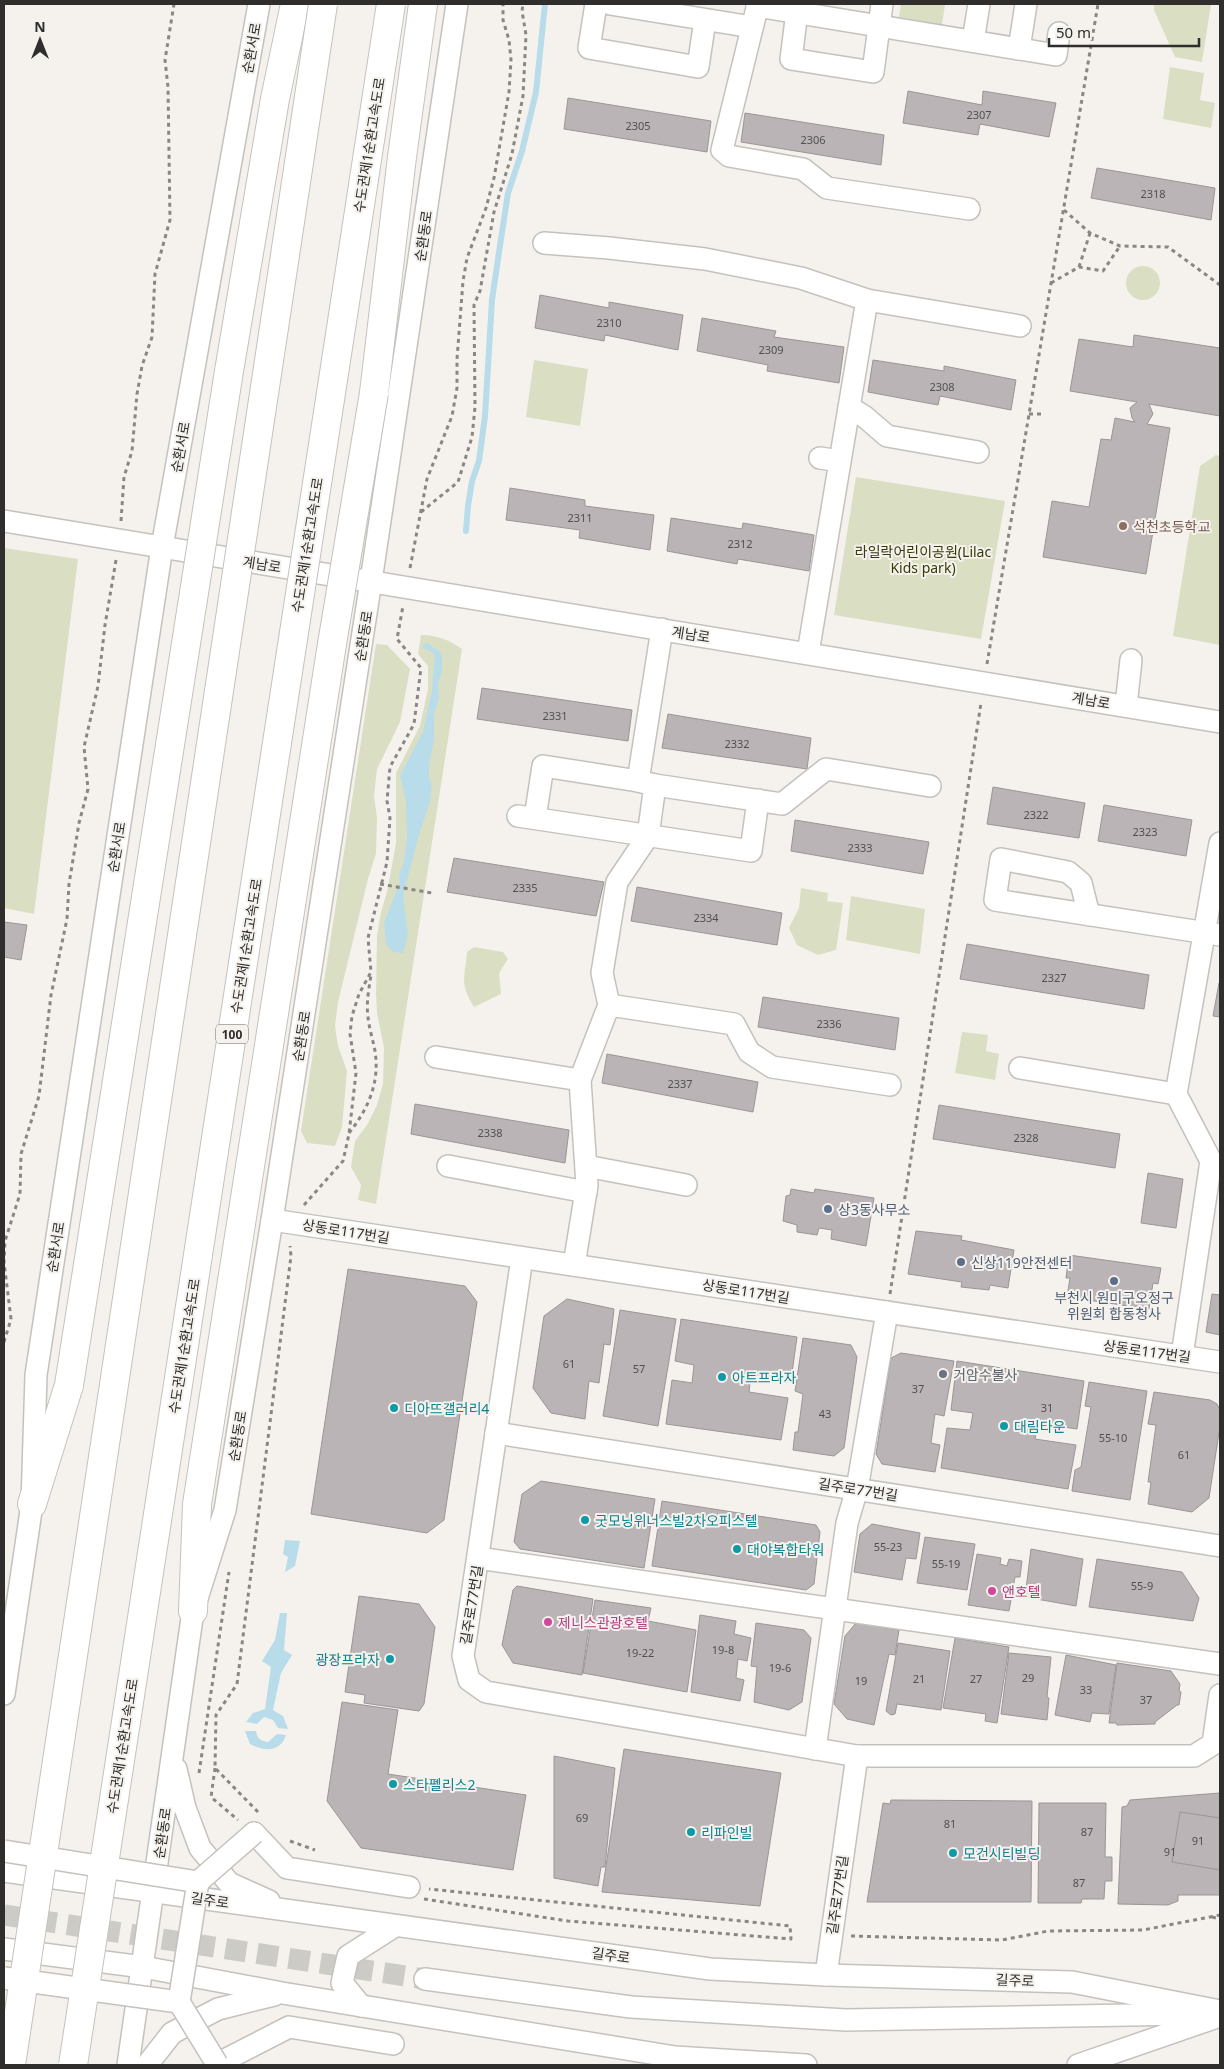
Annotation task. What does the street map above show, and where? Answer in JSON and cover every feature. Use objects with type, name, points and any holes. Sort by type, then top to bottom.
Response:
[{"type":"highway","points":[[32,1504],[69,1386],[229,371],[275,99],[295,4]]},
{"type":"highway","points":[[11,2065],[323,4]]},
{"type":"highway","name":"수도권제1순환고속도로","points":[[73,2065],[391,4]]},
{"type":"highway","points":[[192,1610],[197,1504],[332,644],[374,393],[402,158],[423,4]]},
{"type":"street","name":"순환서로","points":[[4,1694],[32,1504],[36,1376],[162,547],[259,4]]},
{"type":"street","name":"순환동로","points":[[128,2065],[154,1892],[192,1610],[225,1510],[280,1221],[371,581],[457,4]]},
{"type":"street","points":[[596,4],[589,48],[698,67],[705,20]]},
{"type":"street","points":[[610,4],[752,27]]},
{"type":"street","points":[[797,8],[791,59],[873,72],[882,4]]},
{"type":"street","points":[[973,41],[979,4]]},
{"type":"street","points":[[1019,49],[1026,4]]},
{"type":"street","points":[[969,209],[827,188],[803,169],[729,156],[722,150],[758,5],[797,8],[879,26],[1056,55],[1058,33]]},
{"type":"street","points":[[544,243],[705,259],[801,278],[867,300],[1020,326]]},
{"type":"street","points":[[808,653],[830,460],[849,407],[867,300]]},
{"type":"street","points":[[849,407],[866,417],[887,436],[978,452]]},
{"type":"street","name":"계남로","points":[[4,521],[1220,722]]},
{"type":"street","points":[[574,1265],[586,1192],[580,1080],[610,1004],[602,973],[617,882],[648,836],[647,783],[662,629]]},
{"type":"street","points":[[1126,706],[1132,660]]},
{"type":"street","points":[[758,800],[751,851],[527,817],[543,766],[647,783],[758,800],[782,804],[826,769],[930,786]]},
{"type":"street","points":[[1182,1356],[1215,1162],[1176,1094],[1212,934],[1220,843]]},
{"type":"street","points":[[1088,915],[1212,934]]},
{"type":"street","points":[[610,1004],[734,1024],[749,1052],[772,1067],[890,1085]]},
{"type":"street","points":[[436,1057],[580,1080]]},
{"type":"street","points":[[1020,1068],[1176,1094]]},
{"type":"street","points":[[448,1166],[586,1192]]},
{"type":"street","points":[[586,1166],[686,1185]]},
{"type":"street","name":"상동로117번길","points":[[280,1221],[1220,1362]]},
{"type":"street","name":"길주로77번길","points":[[522,1258],[463,1656],[469,1680],[486,1692],[857,1756],[1194,1756],[1213,1744],[1220,1695]]},
{"type":"street","points":[[815,1749],[847,1523],[858,1489],[887,1312]]},
{"type":"street","name":"길주로77번길","points":[[496,1433],[1220,1546]]},
{"type":"street","points":[[478,1558],[1220,1664]]},
{"type":"street","points":[[173,1754],[185,1808],[200,1848],[229,1883],[292,1911]]},
{"type":"street","name":"길주로77번길","points":[[826,1975],[857,1756]]},
{"type":"street","points":[[393,2044],[288,2027],[218,2064],[179,2002],[198,1882],[258,1825],[287,1868],[414,1892]]},
{"type":"street","points":[[4,1851],[198,1882]]},
{"type":"street","name":"길주로","points":[[4,1871],[710,1969],[826,1975],[1072,1982],[1220,2014]]},
{"type":"street","points":[[361,2006],[342,1984],[348,1956],[395,1926]]},
{"type":"street","points":[[4,1949],[143,1968],[282,1993],[675,2057],[806,2065]]},
{"type":"street","points":[[4,1978],[179,2002]]},
{"type":"street","points":[[425,1979],[631,2007],[846,2020],[1220,2014]]},
{"type":"street","points":[[147,2065],[172,2033],[218,2009],[282,1993]]},
{"type":"street","points":[[1078,2065],[1220,2014]]},
{"type":"path","points":[[4,1342],[11,1319],[4,1262],[5,1241],[20,1194],[21,1154],[40,1096],[51,994],[66,919],[79,823],[88,789],[84,746],[98,686],[105,625],[119,540],[124,478],[132,450],[137,394],[142,366],[152,337],[155,274],[170,220],[168,87],[165,60],[174,4]]},
{"type":"path","points":[[349,1134],[365,1113],[372,1095],[375,1054],[368,1016],[371,972],[368,938],[387,862],[390,818],[387,801],[390,767],[414,724],[421,668],[397,639],[427,479],[452,416],[457,388],[457,359],[463,281],[467,258],[486,208],[494,178],[509,92],[511,60],[509,40],[503,20],[503,4]]},
{"type":"path","points":[[421,512],[458,482],[472,436],[475,406],[474,305],[480,291],[494,212],[512,154],[523,96],[526,35],[522,11],[523,4]]},
{"type":"path","points":[[887,1312],[984,682],[1098,4]]},
{"type":"path","points":[[1064,209],[1090,233],[1120,246],[1168,247],[1220,284]]},
{"type":"path","points":[[1079,267],[1090,233]]},
{"type":"path","points":[[1051,283],[1079,267],[1103,271],[1120,246]]},
{"type":"path","points":[[1029,414],[1044,414]]},
{"type":"path","points":[[380,884],[432,893]]},
{"type":"path","points":[[258,1825],[211,1797],[216,1715],[237,1684],[291,1256],[280,1221],[343,1161],[349,1134],[356,1073],[350,1034],[352,1016],[359,994],[371,972]]},
{"type":"path","points":[[199,1777],[230,1563]]},
{"type":"path","points":[[214,1768],[258,1825]]},
{"type":"path","points":[[283,1838],[319,1852]]},
{"type":"path","points":[[414,1892],[790,1926],[791,1940],[568,1921],[414,1892]]},
{"type":"path","points":[[850,1936],[1002,1940],[1048,1931],[1143,1930],[1209,1916],[1220,1917]]},
{"type":"green space","points":[[901,4],[945,4],[942,25],[899,17]]},
{"type":"green space","points":[[1154,4],[1211,4],[1202,62],[1175,57],[1154,10]]},
{"type":"green space","points":[[1170,67],[1204,73],[1200,100],[1215,103],[1211,128],[1163,119]]},
{"type":"green space","points":[[1143,266],[1155,271],[1160,283],[1155,295],[1143,300],[1131,295],[1126,283],[1131,271]]},
{"type":"green space","points":[[534,360],[588,369],[580,426],[526,417]]},
{"type":"green space","points":[[1216,455],[1220,456],[1220,645],[1173,636],[1200,466]]},
{"type":"green space","name":"라일락어린이공원(Lilac Kids park)","points":[[856,477],[1005,501],[981,639],[834,615]]},
{"type":"green space","points":[[4,548],[78,559],[34,914],[4,908]]},
{"type":"green space","points":[[421,635],[443,639],[462,649],[376,1204],[358,1200],[361,1185],[351,1167],[355,1141],[367,1125],[377,1105],[383,1084],[384,1048],[377,1013],[376,994],[377,936],[396,843],[396,773],[420,726],[428,689],[428,666],[418,654]]},
{"type":"green space","points":[[376,644],[387,645],[410,669],[400,722],[377,769],[374,796],[377,818],[376,853],[338,1002],[335,1026],[338,1046],[347,1071],[342,1127],[335,1146],[307,1143],[301,1131]]},
{"type":"green space","points":[[801,888],[828,893],[827,901],[843,903],[836,950],[818,955],[797,945],[789,928],[799,908]]},
{"type":"green space","points":[[851,896],[925,909],[920,954],[846,940]]},
{"type":"green space","points":[[474,947],[503,952],[508,959],[499,973],[501,994],[474,1007],[466,992],[464,980],[467,952]]},
{"type":"green space","points":[[962,1032],[988,1035],[986,1051],[999,1054],[995,1080],[955,1073]]},
{"type":"water","points":[[427,643],[440,652],[442,670],[438,684],[439,697],[434,715],[434,739],[429,765],[429,778],[432,784],[430,801],[403,895],[408,935],[403,953],[393,952],[386,944],[384,923],[400,882],[399,874],[403,865],[407,840],[406,801],[400,775],[423,732],[432,690],[435,654],[421,646]]},
{"type":"water","points":[[285,1540],[300,1541],[295,1566],[285,1572],[288,1557],[283,1554]]},
{"type":"water","points":[[280,1613],[287,1613],[284,1650],[292,1655],[281,1673],[273,1710],[283,1716],[288,1729],[278,1728],[273,1720],[264,1717],[257,1724],[246,1722],[253,1713],[265,1709],[271,1667],[262,1661],[275,1640]]},
{"type":"water","points":[[245,1731],[256,1731],[260,1739],[268,1742],[277,1734],[286,1735],[280,1745],[266,1749],[250,1744]]},
{"type":"building","points":[[908,91],[982,105],[983,91],[1056,103],[1049,137],[980,124],[978,135],[903,123]]},
{"type":"building","points":[[568,98],[711,121],[707,152],[564,129]]},
{"type":"building","points":[[745,113],[884,135],[881,165],[741,142]]},
{"type":"building","points":[[1097,168],[1215,188],[1211,220],[1091,198]]},
{"type":"building","points":[[540,295],[609,308],[609,302],[683,315],[678,350],[605,335],[604,341],[535,328]]},
{"type":"building","points":[[702,318],[776,331],[774,337],[844,347],[839,383],[767,371],[768,365],[697,351]]},
{"type":"building","points":[[1134,335],[1220,348],[1220,416],[1149,404],[1153,414],[1147,424],[1170,428],[1146,574],[1043,557],[1052,501],[1089,507],[1101,439],[1111,440],[1115,418],[1135,422],[1130,408],[1137,402],[1070,391],[1079,339],[1133,347]]},
{"type":"building","points":[[873,360],[944,371],[944,366],[1016,380],[1011,410],[940,396],[938,405],[868,392]]},
{"type":"building","points":[[510,488],[585,500],[585,506],[654,515],[650,550],[579,538],[580,530],[506,520]]},
{"type":"building","points":[[671,518],[742,529],[743,523],[814,535],[809,571],[738,559],[737,564],[667,551]]},
{"type":"building","points":[[482,688],[632,710],[628,741],[477,719]]},
{"type":"building","points":[[668,714],[811,738],[807,769],[662,748]]},
{"type":"building","points":[[993,787],[1085,803],[1079,838],[987,824]]},
{"type":"building","points":[[1104,805],[1192,820],[1186,856],[1098,841]]},
{"type":"building","points":[[795,820],[929,842],[923,874],[791,851]]},
{"type":"building","points":[[454,858],[604,882],[596,916],[447,892]]},
{"type":"building","points":[[637,887],[782,913],[777,945],[631,921]]},
{"type":"building","points":[[4,922],[27,925],[21,960],[4,957]]},
{"type":"building","points":[[967,944],[1149,975],[1144,1009],[960,979]]},
{"type":"building","points":[[1220,983],[1220,1017],[1213,1016]]},
{"type":"building","points":[[763,997],[899,1018],[895,1050],[758,1027]]},
{"type":"building","points":[[607,1054],[758,1082],[753,1112],[602,1083]]},
{"type":"building","points":[[415,1104],[569,1130],[565,1163],[411,1134]]},
{"type":"building","points":[[939,1105],[1120,1134],[1115,1168],[933,1139]]},
{"type":"building","points":[[1148,1173],[1183,1179],[1176,1228],[1141,1223]]},
{"type":"building","name":"상3동사무소","points":[[791,1189],[814,1193],[815,1189],[874,1198],[866,1246],[831,1239],[832,1230],[819,1228],[817,1235],[797,1232],[797,1225],[783,1221],[786,1196],[790,1195]]},
{"type":"building","name":"신상119안전센터","points":[[916,1231],[962,1236],[961,1240],[1014,1250],[1008,1288],[990,1285],[989,1290],[961,1287],[962,1282],[908,1274]]},
{"type":"building","name":"부천시 원미구오정구 위원회 합동청사","points":[[1069,1255],[1161,1268],[1158,1284],[1153,1283],[1149,1309],[1067,1297],[1070,1278],[1066,1278]]},
{"type":"building","name":"디아뜨갤러리4","points":[[348,1269],[465,1286],[477,1302],[444,1520],[427,1533],[311,1514]]},
{"type":"building","points":[[1212,1294],[1220,1295],[1220,1335],[1206,1332]]},
{"type":"building","points":[[567,1299],[614,1309],[610,1345],[604,1344],[599,1383],[589,1381],[585,1419],[551,1413],[533,1388],[544,1316]]},
{"type":"building","points":[[620,1310],[676,1319],[658,1426],[603,1416]]},
{"type":"building","name":"아트프라자","points":[[681,1319],[797,1337],[791,1380],[751,1374],[749,1392],[788,1398],[781,1440],[666,1424],[672,1380],[692,1383],[694,1365],[675,1361]]},
{"type":"building","points":[[803,1338],[851,1345],[857,1357],[844,1448],[834,1456],[793,1450],[795,1432],[798,1432],[803,1394],[795,1391]]},
{"type":"building","points":[[901,1353],[954,1361],[944,1416],[935,1414],[931,1443],[940,1445],[935,1472],[882,1464],[876,1454],[891,1358]]},
{"type":"building","name":"대림타운","points":[[957,1361],[1084,1381],[1077,1429],[1038,1423],[1035,1439],[1076,1445],[1068,1489],[941,1468],[947,1428],[970,1430],[973,1413],[951,1410]]},
{"type":"building","points":[[1089,1382],[1147,1391],[1130,1500],[1072,1491],[1075,1470],[1081,1467],[1091,1407],[1085,1406]]},
{"type":"building","points":[[1154,1392],[1210,1400],[1217,1404],[1220,1410],[1220,1426],[1209,1498],[1192,1512],[1148,1504],[1151,1482],[1148,1482],[1156,1425],[1148,1424]]},
{"type":"building","name":"굿모닝위너스빌2차오피스텔","points":[[541,1481],[655,1499],[644,1568],[520,1549],[514,1542],[522,1494]]},
{"type":"building","name":"대야복합타워","points":[[662,1501],[816,1525],[820,1532],[814,1584],[806,1590],[652,1566]]},
{"type":"building","points":[[872,1524],[920,1533],[916,1559],[906,1558],[902,1580],[854,1572],[860,1534]]},
{"type":"building","points":[[925,1537],[975,1544],[967,1590],[917,1583]]},
{"type":"building","points":[[1031,1549],[1083,1559],[1076,1606],[1025,1597]]},
{"type":"building","name":"앤호텔","points":[[977,1554],[1001,1558],[1000,1564],[1007,1566],[1009,1559],[1022,1561],[1020,1577],[1015,1577],[1009,1611],[968,1605]]},
{"type":"building","points":[[1097,1559],[1182,1572],[1199,1598],[1193,1621],[1089,1607]]},
{"type":"building","name":"제니스관광호텔","points":[[517,1586],[593,1599],[582,1675],[513,1663],[502,1645],[513,1590]]},
{"type":"building","name":"광장프라자","points":[[359,1596],[419,1604],[435,1627],[424,1704],[419,1711],[364,1703],[365,1695],[345,1692]]},
{"type":"building","points":[[595,1600],[651,1608],[648,1621],[696,1630],[687,1692],[583,1673]]},
{"type":"building","points":[[700,1615],[736,1621],[734,1634],[751,1638],[747,1661],[738,1659],[736,1678],[744,1680],[740,1701],[691,1692]]},
{"type":"building","points":[[756,1623],[804,1630],[811,1638],[802,1702],[789,1710],[754,1702],[757,1667],[751,1666]]},
{"type":"building","points":[[856,1623],[899,1630],[895,1655],[889,1654],[874,1725],[847,1719],[834,1704],[845,1636]]},
{"type":"building","points":[[955,1638],[1009,1647],[997,1723],[985,1721],[986,1714],[943,1708]]},
{"type":"building","points":[[898,1643],[950,1651],[941,1710],[897,1704],[895,1714],[891,1715],[886,1711]]},
{"type":"building","points":[[1009,1653],[1051,1657],[1047,1720],[1001,1714]]},
{"type":"building","points":[[1066,1655],[1116,1665],[1109,1714],[1092,1713],[1090,1722],[1055,1715]]},
{"type":"building","points":[[1117,1663],[1171,1671],[1180,1684],[1179,1705],[1155,1722],[1155,1724],[1117,1725],[1116,1723],[1109,1723]]},
{"type":"building","name":"스타펠리스2","points":[[342,1702],[398,1710],[388,1774],[526,1795],[513,1870],[361,1848],[327,1801]]},
{"type":"building","name":"리파인빌","points":[[624,1749],[781,1773],[760,1906],[602,1892]]},
{"type":"building","points":[[554,1756],[615,1768],[605,1867],[601,1867],[598,1886],[554,1878]]},
{"type":"building","points":[[1220,1793],[1220,1895],[1178,1895],[1178,1901],[1168,1905],[1118,1904],[1122,1807],[1127,1806],[1130,1800]]},
{"type":"building","name":"모건시티빌딩","points":[[891,1800],[1032,1801],[1031,1902],[867,1902],[883,1803],[890,1804]]},
{"type":"building","points":[[1039,1803],[1106,1803],[1105,1857],[1112,1857],[1112,1881],[1105,1881],[1104,1899],[1082,1899],[1081,1903],[1038,1903]]},
{"type":"building","points":[[1180,1812],[1220,1818],[1220,1870],[1172,1862]]},
{"type":"waterway","points":[[466,531],[472,481],[479,461],[485,416],[492,300],[498,259],[508,193],[522,151],[536,92],[545,4]]},
{"type":"tunnel","points":[[4,1915],[425,1979]]},
{"type":"place","name":"석천초등학교","points":[[1123,526]]},
{"type":"place","name":"상3동사무소","points":[[828,1209]]},
{"type":"place","name":"신상119안전센터","points":[[961,1262]]},
{"type":"place","name":"부천시 원미구오정구 위원회 합동청사","points":[[1114,1281]]},
{"type":"place","name":"거암수불사","points":[[943,1374]]},
{"type":"place","name":"아트프라자","points":[[722,1377]]},
{"type":"place","name":"디아뜨갤러리4","points":[[394,1408]]},
{"type":"place","name":"대림타운","points":[[1004,1426]]},
{"type":"place","name":"굿모닝위너스빌2차오피스텔","points":[[585,1520]]},
{"type":"place","name":"대야복합타워","points":[[737,1549]]},
{"type":"place","name":"앤호텔","points":[[992,1591]]},
{"type":"place","name":"제니스관광호텔","points":[[548,1622]]},
{"type":"place","name":"광장프라자","points":[[390,1659]]},
{"type":"place","name":"스타펠리스2","points":[[393,1784]]},
{"type":"place","name":"리파인빌","points":[[691,1832]]},
{"type":"place","name":"모건시티빌딩","points":[[953,1853]]}]
